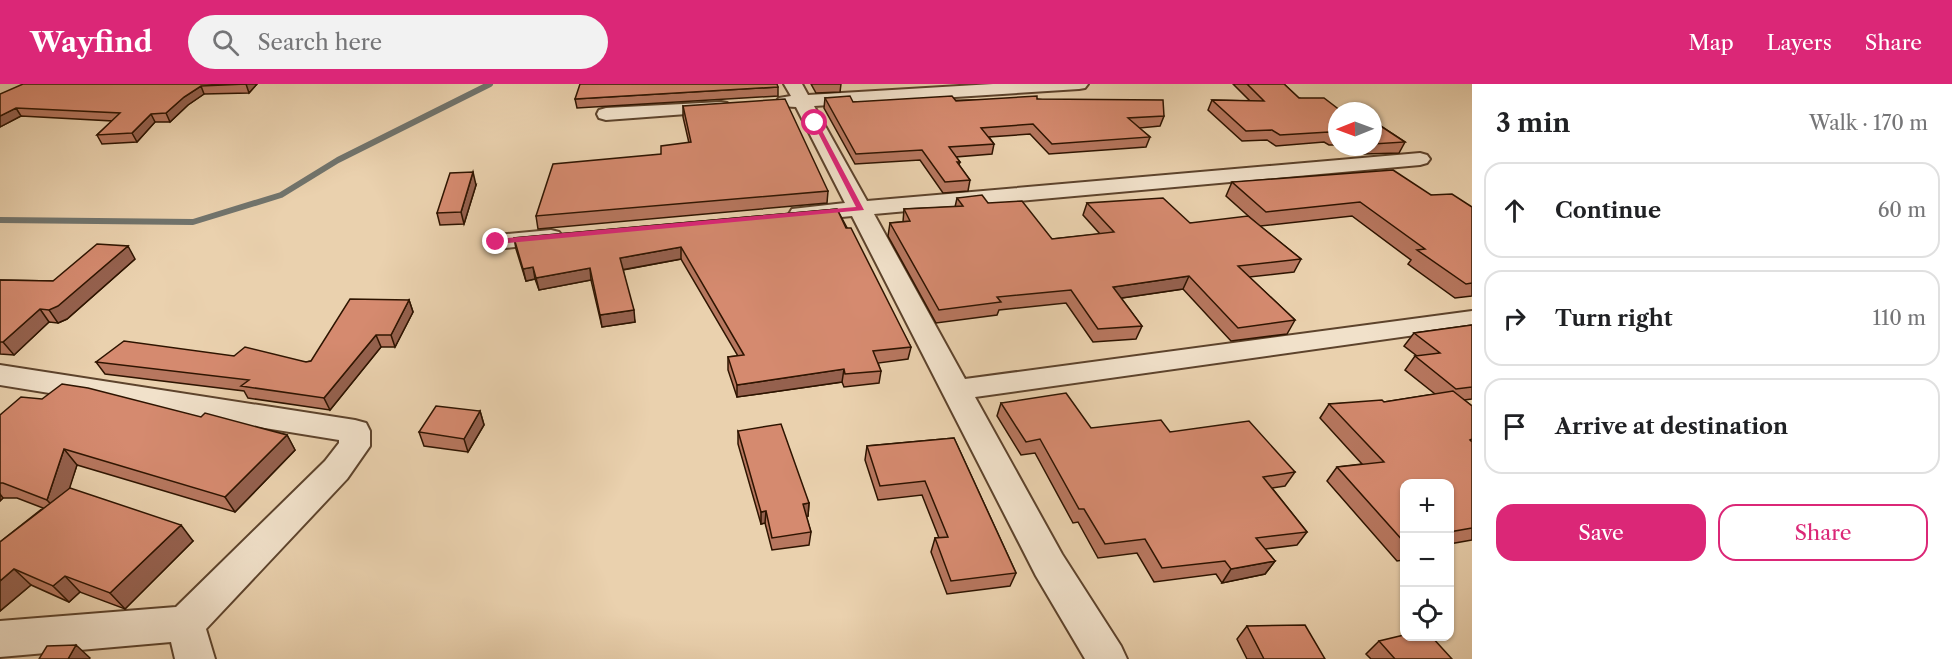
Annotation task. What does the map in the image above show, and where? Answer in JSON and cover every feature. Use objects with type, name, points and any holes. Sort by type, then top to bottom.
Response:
[{"type":"street","points":[[768,104],[797,93],[1079,84]]},
{"type":"street","points":[[797,93],[861,209],[1049,565],[1107,659]]},
{"type":"street","points":[[606,114],[733,106]]},
{"type":"street","points":[[778,216],[1420,159]]},
{"type":"street","points":[[496,242],[567,235]]},
{"type":"street","points":[[956,390],[1472,319]]},
{"type":"street","points":[[0,375],[355,431],[354,446],[336,470],[190,641],[0,639]]},
{"type":"building","points":[[23,84],[246,84],[201,86],[166,113],[151,114],[132,133],[97,135],[120,113],[16,108],[0,116],[0,94]]},
{"type":"building","points":[[580,84],[777,84],[778,87],[575,99]]},
{"type":"building","points":[[1247,84],[1284,84],[1299,98],[1324,98],[1329,102],[1328,132],[1280,135],[1272,130],[1246,131],[1212,100],[1264,101]]},
{"type":"building","points":[[850,96],[853,102],[952,96],[956,101],[1037,96],[1037,99],[1163,100],[1164,116],[1128,118],[1150,137],[1052,144],[1033,124],[981,128],[994,144],[949,147],[970,180],[945,182],[922,150],[856,154],[825,98]]},
{"type":"building","points":[[785,99],[828,191],[536,216],[553,164],[661,154],[661,146],[691,142],[683,106]]},
{"type":"building","points":[[1382,127],[1405,142],[1382,143]]},
{"type":"building","points":[[1393,170],[1431,195],[1452,194],[1472,207],[1472,283],[1466,284],[1417,250],[1425,249],[1360,202],[1266,212],[1232,182]]},
{"type":"building","points":[[473,172],[461,212],[437,213],[450,173]]},
{"type":"building","points":[[982,195],[988,203],[1022,201],[1052,239],[1114,232],[1087,203],[1163,198],[1190,223],[1248,216],[1301,259],[1238,266],[1295,320],[1238,328],[1189,276],[1113,287],[1142,326],[1098,329],[1071,290],[997,297],[1001,302],[939,310],[890,223],[910,221],[904,209],[963,206],[957,198]]},
{"type":"building","points":[[837,209],[846,228],[851,228],[911,347],[873,351],[881,371],[845,374],[844,369],[737,385],[728,357],[744,355],[681,247],[620,258],[634,310],[600,315],[590,268],[536,278],[533,267],[523,269],[514,238]]},
{"type":"building","points":[[97,244],[128,246],[58,306],[49,310],[40,309],[3,342],[0,342],[0,280],[53,281]]},
{"type":"building","points":[[350,299],[409,300],[391,335],[376,335],[324,398],[241,386],[249,380],[96,362],[124,341],[234,356],[245,347],[306,362],[311,361]]},
{"type":"building","points":[[1472,325],[1472,387],[1456,389],[1415,356],[1440,353],[1414,333]]},
{"type":"building","points":[[62,384],[88,388],[201,417],[205,413],[287,435],[225,497],[64,449],[47,500],[0,483],[0,415],[21,397],[42,399]]},
{"type":"building","points":[[1453,391],[1472,406],[1472,439],[1470,440],[1472,442],[1472,528],[1454,531],[1454,479],[1400,479],[1400,538],[1337,467],[1384,462],[1329,404],[1382,400],[1384,402]]},
{"type":"building","points":[[1066,393],[1091,428],[1161,420],[1170,432],[1249,421],[1295,472],[1263,477],[1307,532],[1256,538],[1275,561],[1231,569],[1225,561],[1162,568],[1145,539],[1105,544],[1084,509],[1079,509],[1040,439],[1026,442],[1001,403]]},
{"type":"building","points":[[436,406],[480,411],[464,439],[419,432]]},
{"type":"building","points":[[781,424],[809,503],[803,504],[811,532],[772,538],[766,511],[761,512],[738,431]]},
{"type":"building","points":[[954,438],[1016,573],[951,581],[935,538],[948,537],[925,481],[880,486],[867,446]]},
{"type":"building","points":[[70,488],[181,525],[110,593],[65,576],[53,586],[14,569],[0,581],[0,542]]},
{"type":"building","points":[[1305,625],[1325,659],[1264,659],[1247,626]]},
{"type":"building","points":[[1400,636],[1400,641],[1436,641],[1452,659],[1395,659],[1379,641]]},
{"type":"building","points":[[76,645],[68,659],[39,659],[47,646]]},
{"type":"waterway","points":[[0,220],[193,222],[281,195],[338,160],[490,84]]},
{"type":"route","points":[[496,242],[861,209],[815,123]]}]
